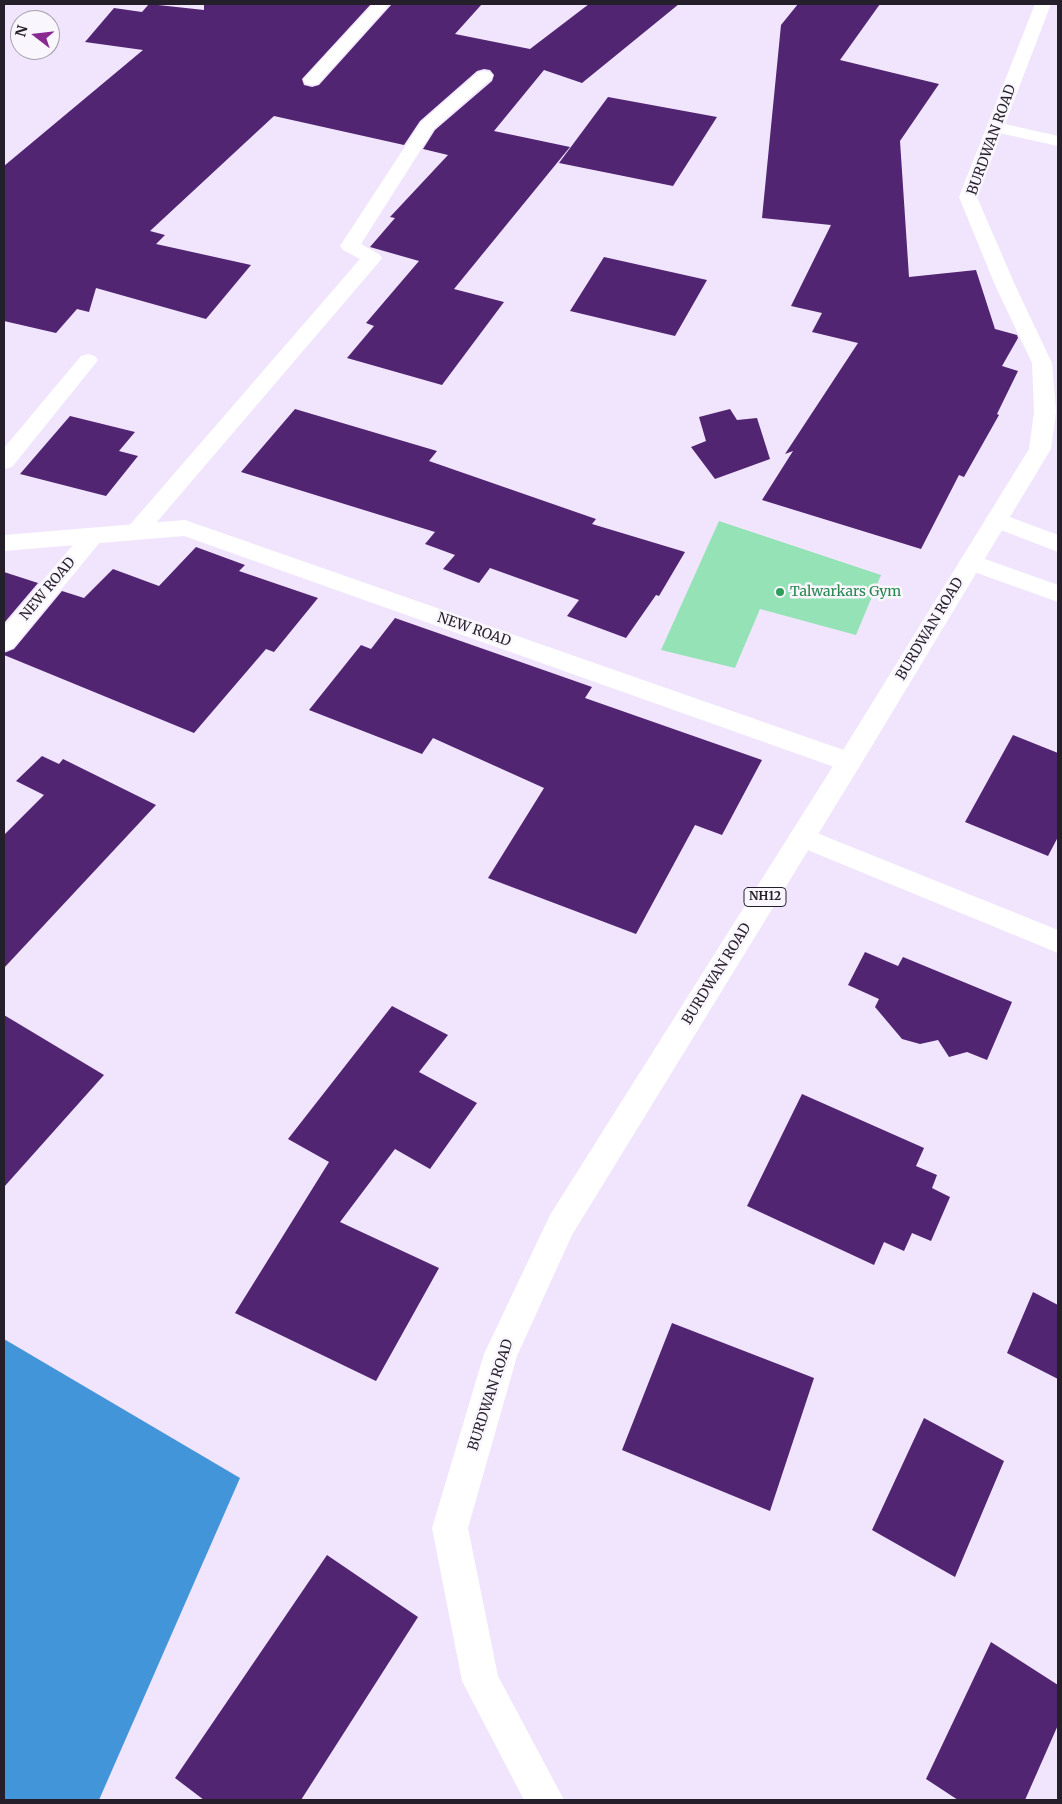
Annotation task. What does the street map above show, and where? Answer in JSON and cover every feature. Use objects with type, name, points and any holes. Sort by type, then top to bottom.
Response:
[{"type":"main road","points":[[312,80],[382,4]]},
{"type":"main road","name":"BURDWAN ROAD","points":[[545,1800],[481,1681],[450,1528],[501,1354],[561,1225],[849,762],[1040,449],[1051,401],[1042,363],[1004,285],[968,198],[1043,4]]},
{"type":"main road","points":[[136,532],[372,258],[350,246],[427,126],[484,76]]},
{"type":"main road","points":[[996,127],[1058,141]]},
{"type":"main road","points":[[4,462],[88,360]]},
{"type":"main road","points":[[996,520],[1058,544]]},
{"type":"main road","name":"NEW ROAD","points":[[4,543],[185,528],[849,762]]},
{"type":"main road","name":"NEW ROAD","points":[[4,642],[93,536]]},
{"type":"main road","points":[[971,562],[1058,594]]},
{"type":"main road","points":[[802,837],[1058,942]]},
{"type":"green space","name":"Talwarkars Gym","points":[[719,521],[881,575],[856,635],[760,609],[735,668],[661,650]]},
{"type":"water","points":[[4,1339],[240,1478],[99,1800],[4,1800]]},
{"type":"building","points":[[149,4],[204,10],[204,4],[371,4],[302,79],[304,85],[312,87],[319,85],[392,4],[482,4],[455,34],[530,49],[589,4],[679,4],[582,83],[544,70],[494,131],[570,147],[454,289],[504,302],[442,385],[347,358],[374,326],[366,323],[419,261],[370,247],[395,218],[390,217],[448,155],[423,149],[435,130],[492,81],[494,75],[490,70],[484,69],[477,71],[420,121],[404,145],[274,116],[150,231],[165,235],[156,244],[251,265],[206,319],[96,288],[89,312],[77,309],[56,333],[4,321],[4,166],[143,50],[85,42],[114,8],[142,12]]},
{"type":"building","points":[[798,4],[880,4],[840,60],[939,84],[900,141],[909,277],[976,270],[995,329],[1017,335],[1018,338],[1002,366],[1018,371],[997,414],[999,415],[964,477],[959,475],[921,549],[762,500],[793,451],[785,454],[858,343],[812,332],[822,313],[791,306],[831,225],[762,218],[781,25]]},
{"type":"building","points":[[608,97],[717,117],[673,186],[559,163]]},
{"type":"building","points":[[604,257],[707,280],[675,336],[570,311]]},
{"type":"building","points":[[295,409],[437,451],[429,461],[596,519],[592,524],[685,552],[659,596],[656,595],[626,638],[567,616],[579,600],[490,568],[479,583],[443,569],[455,555],[425,544],[435,532],[241,472]]},
{"type":"building","points":[[730,409],[737,420],[757,418],[770,459],[715,479],[691,447],[706,441],[699,417]]},
{"type":"building","points":[[70,416],[135,432],[119,451],[138,456],[106,496],[20,474]]},
{"type":"building","points":[[196,547],[245,565],[239,571],[318,598],[274,652],[266,649],[194,733],[4,655],[4,653],[14,649],[62,591],[84,598],[113,569],[159,586]]},
{"type":"building","points":[[4,572],[38,583],[4,623]]},
{"type":"building","points":[[395,618],[592,687],[585,698],[762,760],[722,835],[695,825],[636,934],[488,878],[544,788],[433,738],[422,754],[309,710],[361,645],[371,649]]},
{"type":"building","points":[[1013,735],[1058,753],[1058,837],[1048,856],[965,822]]},
{"type":"building","points":[[42,756],[59,764],[63,759],[156,805],[4,968],[4,835],[44,795],[16,781]]},
{"type":"building","points":[[865,952],[898,966],[903,957],[1012,1002],[987,1060],[967,1052],[949,1057],[938,1040],[920,1044],[902,1039],[875,1007],[879,999],[848,985]]},
{"type":"building","points":[[392,1006],[448,1035],[419,1072],[477,1103],[430,1169],[395,1149],[340,1222],[439,1268],[376,1381],[235,1313],[329,1162],[288,1139]]},
{"type":"building","points":[[4,1015],[104,1075],[4,1187]]},
{"type":"building","points":[[802,1094],[924,1148],[916,1166],[937,1175],[932,1188],[950,1197],[931,1241],[912,1233],[904,1251],[884,1242],[874,1265],[747,1206]]},
{"type":"building","points":[[1033,1292],[1058,1305],[1058,1379],[1007,1353]]},
{"type":"building","points":[[672,1323],[814,1378],[770,1511],[622,1450]]},
{"type":"building","points":[[924,1418],[1004,1461],[955,1577],[872,1530]]},
{"type":"building","points":[[327,1555],[418,1617],[301,1800],[204,1800],[175,1778]]},
{"type":"building","points":[[991,1642],[1058,1685],[1058,1725],[1025,1800],[958,1800],[926,1779]]},
{"type":"place","name":"Talwarkars Gym","points":[[780,592]]}]
